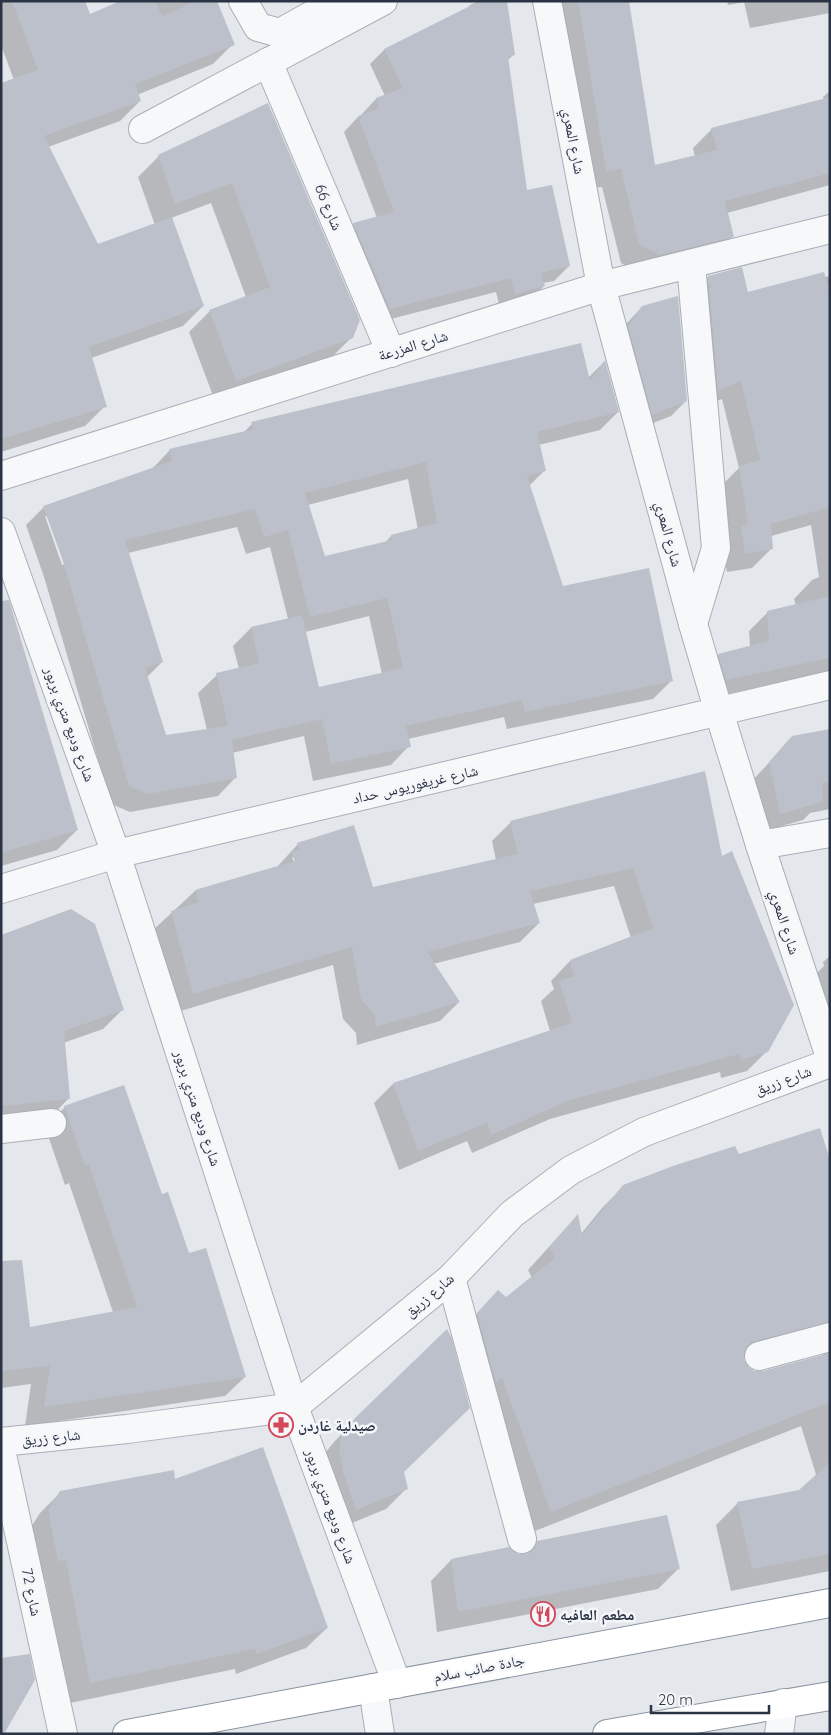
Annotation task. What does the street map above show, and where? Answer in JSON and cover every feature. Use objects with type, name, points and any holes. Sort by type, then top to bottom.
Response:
[{"type":"highway","name":"جادة صائب سلام","points":[[127,1734],[830,1603]]},
{"type":"highway","points":[[607,1734],[830,1696]]},
{"type":"street","points":[[243,1],[258,27],[280,33],[337,1]]},
{"type":"street","points":[[142,129],[383,1]]},
{"type":"street","name":"شارع المعري","points":[[548,1],[601,286],[693,624],[719,712],[760,846],[830,1057]]},
{"type":"street","name":"شارع 66","points":[[268,62],[391,352]]},
{"type":"street","name":"شارع المزرعة","points":[[1,476],[601,286],[830,229]]},
{"type":"street","points":[[691,264],[716,548],[693,624]]},
{"type":"street","name":"شارع وديع متري بربور","points":[[1,532],[116,854],[385,1686],[380,1734]]},
{"type":"street","name":"شارع غريغوريوس حداد","points":[[1,889],[116,854],[830,685]]},
{"type":"street","points":[[760,846],[830,833]]},
{"type":"street","name":"شارع زريق","points":[[1,1442],[127,1429],[294,1407],[451,1278],[512,1214],[571,1170],[644,1132],[830,1063]]},
{"type":"street","points":[[1,1130],[52,1124]]},
{"type":"street","points":[[451,1278],[522,1539]]},
{"type":"street","points":[[758,1356],[830,1337]]},
{"type":"street","name":"شارع 72","points":[[1,1450],[63,1734]]},
{"type":"street","points":[[779,1734],[783,1703]]},
{"type":"building","points":[[12,1],[85,1],[90,14],[120,1],[155,1],[162,16],[196,1],[217,1],[235,45],[135,84],[141,101],[44,136],[98,244],[172,217],[204,306],[89,347],[107,407],[1,439],[1,83],[38,70]]},
{"type":"building","points":[[480,1],[507,1],[515,55],[508,57],[527,190],[552,185],[570,266],[541,273],[545,286],[515,294],[511,278],[390,309],[353,223],[394,212],[358,116],[379,108],[376,98],[403,88],[384,49]]},
{"type":"building","points":[[578,1],[629,1],[655,165],[717,150],[711,128],[830,97],[830,173],[725,201],[734,237],[659,255],[639,244],[621,169],[606,171]]},
{"type":"building","points":[[268,103],[360,320],[353,338],[236,381],[209,310],[270,287],[232,183],[175,204],[158,155]]},
{"type":"building","points":[[742,267],[748,292],[824,272],[830,293],[830,507],[771,524],[773,549],[745,554],[741,527],[748,523],[739,466],[760,460],[741,381],[718,390],[709,288],[713,287],[708,284],[708,276]]},
{"type":"building","points":[[678,296],[687,401],[652,415],[628,326],[642,306]]},
{"type":"building","points":[[581,343],[590,381],[605,360],[619,412],[537,432],[546,471],[527,476],[563,586],[649,568],[673,681],[525,712],[522,700],[406,726],[411,747],[331,764],[322,719],[232,740],[237,778],[148,794],[129,786],[62,558],[43,506],[172,461],[169,449],[254,429],[251,422]],"holes":[[[426,462],[437,523],[391,535],[392,540],[325,556],[305,493]],[[255,509],[264,537],[288,530],[310,617],[387,598],[403,668],[319,687],[302,615],[251,627],[259,663],[216,673],[228,726],[166,735],[145,668],[163,662],[125,540]]]},
{"type":"building","points":[[830,596],[830,658],[726,680],[718,654],[769,641],[767,611]]},
{"type":"building","points":[[9,600],[78,830],[1,853],[1,601]]},
{"type":"building","points":[[830,729],[830,782],[822,783],[823,802],[780,814],[769,762],[792,736]]},
{"type":"building","points":[[705,771],[722,856],[732,851],[794,1005],[768,1052],[741,1060],[739,1054],[570,1100],[491,1135],[487,1123],[418,1151],[393,1083],[572,1023],[559,981],[574,976],[570,960],[653,928],[633,868],[530,891],[540,923],[427,952],[460,1002],[376,1027],[374,1014],[361,999],[352,947],[193,994],[171,911],[199,902],[195,890],[295,861],[291,851],[300,850],[297,843],[354,825],[373,887],[518,854],[510,821]]},
{"type":"building","points":[[71,909],[95,924],[124,1010],[64,1031],[70,1099],[1,1106],[1,935]]},
{"type":"building","points":[[124,1085],[162,1194],[168,1192],[189,1253],[206,1248],[246,1377],[44,1407],[50,1366],[1,1371],[1,1261],[22,1260],[30,1327],[137,1307],[89,1165],[85,1166],[64,1106]]},
{"type":"building","points":[[820,1128],[830,1160],[830,1322],[755,1341],[748,1345],[744,1352],[744,1360],[748,1367],[754,1371],[763,1371],[830,1353],[830,1402],[551,1512],[502,1378],[496,1383],[477,1313],[498,1290],[506,1297],[555,1258],[549,1247],[578,1214],[582,1235],[623,1185],[673,1166],[735,1146],[739,1154]]},
{"type":"building","points":[[447,1329],[452,1339],[470,1408],[404,1472],[408,1489],[356,1510],[344,1475],[339,1450],[341,1436],[354,1419]]},
{"type":"building","points":[[263,1447],[328,1628],[257,1654],[255,1649],[90,1683],[66,1560],[58,1561],[48,1510],[60,1491],[174,1470],[175,1479]]},
{"type":"building","points":[[830,1462],[830,1554],[752,1569],[737,1502],[799,1490]]},
{"type":"building","points":[[667,1515],[680,1569],[458,1612],[451,1559],[509,1547],[518,1554],[526,1554],[533,1550],[537,1541]]},
{"type":"building","points":[[30,1654],[35,1680],[4,1734],[1,1734],[1,1658]]},
{"type":"place","name":"صيدلية غاردن","points":[[281,1425]]},
{"type":"place","name":"مطعم العافيه","points":[[543,1614]]}]
